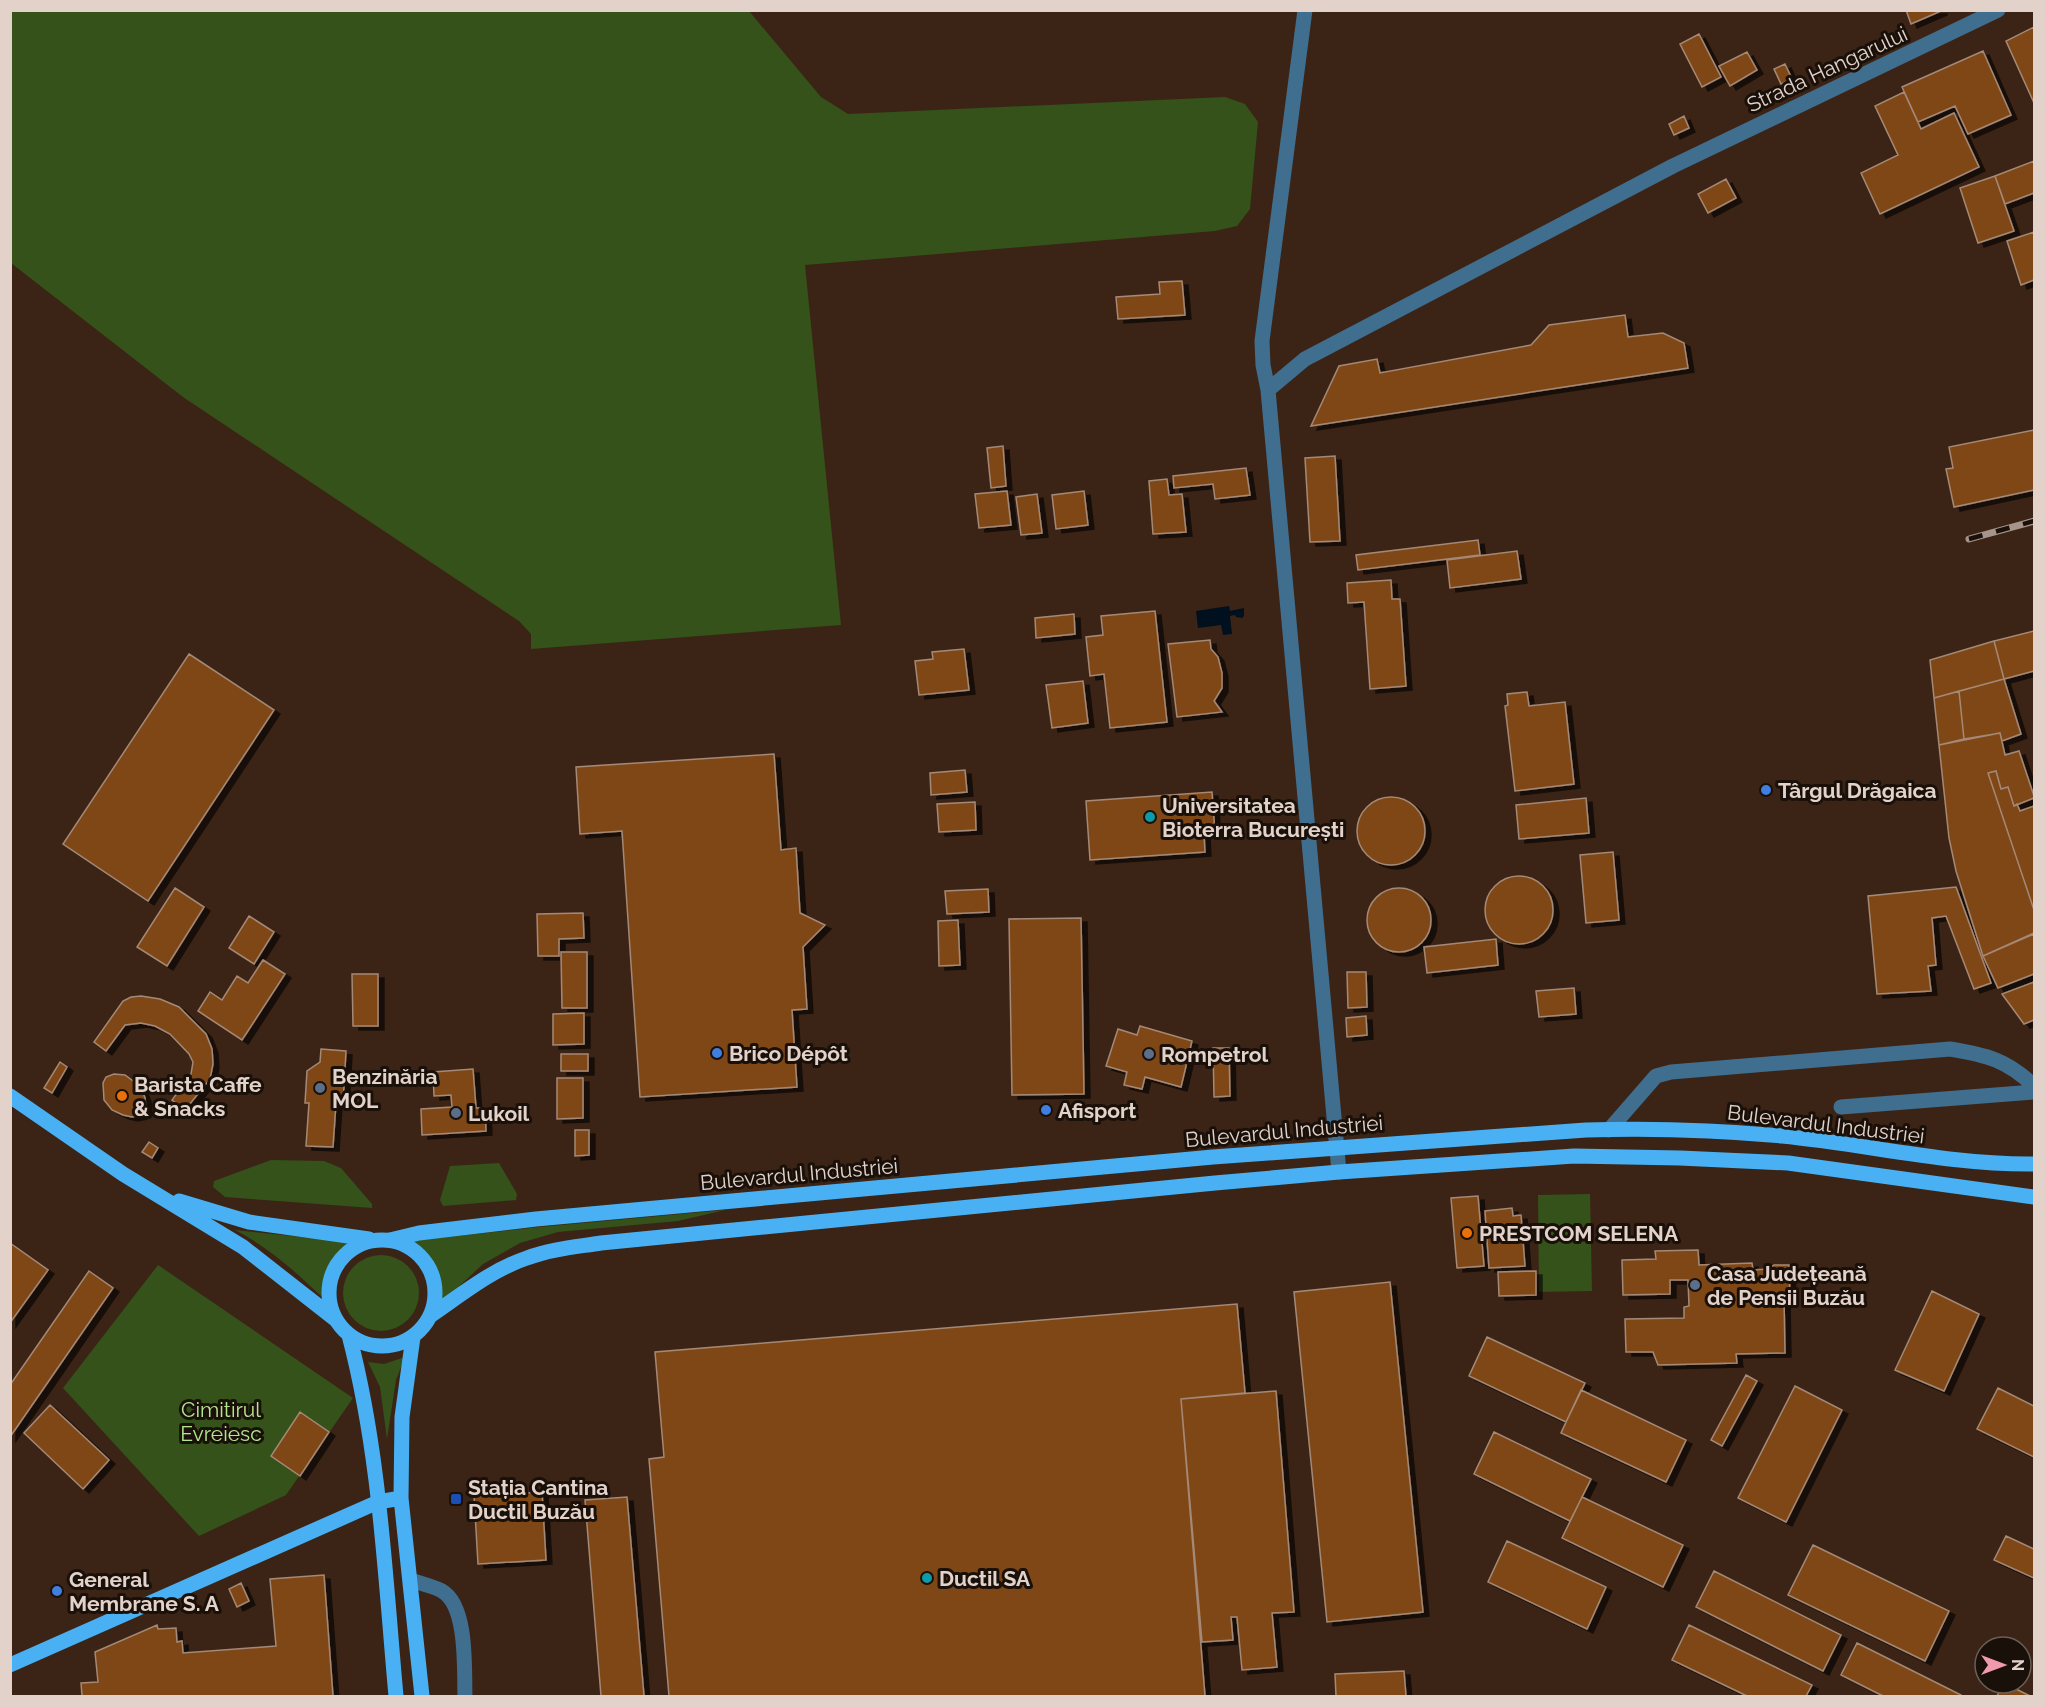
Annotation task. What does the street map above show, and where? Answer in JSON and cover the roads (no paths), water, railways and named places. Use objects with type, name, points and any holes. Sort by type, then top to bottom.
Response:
[{"type":"main road","points":[[10,1096],[153,1192],[243,1247],[335,1319],[349,1335],[363,1343],[380,1347],[397,1344],[412,1337],[423,1328],[430,1316],[435,1299],[434,1282],[428,1266],[418,1253],[403,1244],[390,1240],[249,1222],[153,1192]]},
{"type":"main road","name":"Bulevardul Industriei","points":[[390,1240],[419,1233],[536,1219],[1201,1158],[1609,1130],[1782,1136],[1964,1161],[2034,1164]]},
{"type":"main road","name":"Bulevardul Industriei","points":[[430,1316],[507,1266],[554,1250],[601,1243],[1339,1172],[1574,1156],[1680,1158],[1788,1163],[2034,1197]]},
{"type":"main road","points":[[335,1319],[329,1303],[328,1286],[333,1270],[356,1246],[371,1239]]},
{"type":"main road","points":[[349,1335],[364,1398],[378,1502],[396,1696]]},
{"type":"main road","points":[[412,1337],[402,1417],[401,1498],[422,1696]]},
{"type":"main road","points":[[10,1665],[378,1502],[401,1498]]},
{"type":"street","points":[[1305,10],[1262,342],[1339,1172]]},
{"type":"street","name":"Strada Hangarului","points":[[1268,390],[1305,359],[1673,166],[1998,10]]},
{"type":"street","points":[[1609,1130],[1656,1076],[1671,1072],[1950,1049],[1977,1053],[1998,1060],[2018,1070],[2034,1086]]},
{"type":"street","points":[[1841,1107],[2034,1092]]},
{"type":"street","points":[[411,1580],[444,1592],[459,1616],[465,1696]]},
{"type":"water","points":[[1229,606],[1230,611],[1244,608],[1242,618],[1235,615],[1230,616],[1232,634],[1223,635],[1221,625],[1198,628],[1196,611]]},
{"type":"railway","points":[[1969,539],[2034,521]]},
{"type":"place","name":"Târgul Drăgaica","points":[[1766,790]]},
{"type":"place","name":"Universitatea Bioterra București","points":[[1150,817]]},
{"type":"place","name":"Brico Dépôt","points":[[717,1053]]},
{"type":"place","name":"Rompetrol","points":[[1149,1054]]},
{"type":"place","name":"Benzinăria MOL","points":[[320,1088]]},
{"type":"place","name":"Barista Caffe & Snacks","points":[[122,1096]]},
{"type":"place","name":"Afisport","points":[[1046,1110]]},
{"type":"place","name":"Lukoil","points":[[456,1113]]},
{"type":"place","name":"PRESTCOM SELENA","points":[[1467,1233]]},
{"type":"place","name":"Casa Județeană de Pensii Buzău","points":[[1695,1285]]},
{"type":"place","name":"Stația Cantina Ductil Buzău","points":[[456,1499]]},
{"type":"place","name":"Ductil SA","points":[[927,1578]]},
{"type":"place","name":"General Membrane S. A","points":[[57,1591]]},
{"type":"park label","name":"Cimitirul Evreiesc","points":[[221,1421]]}]
